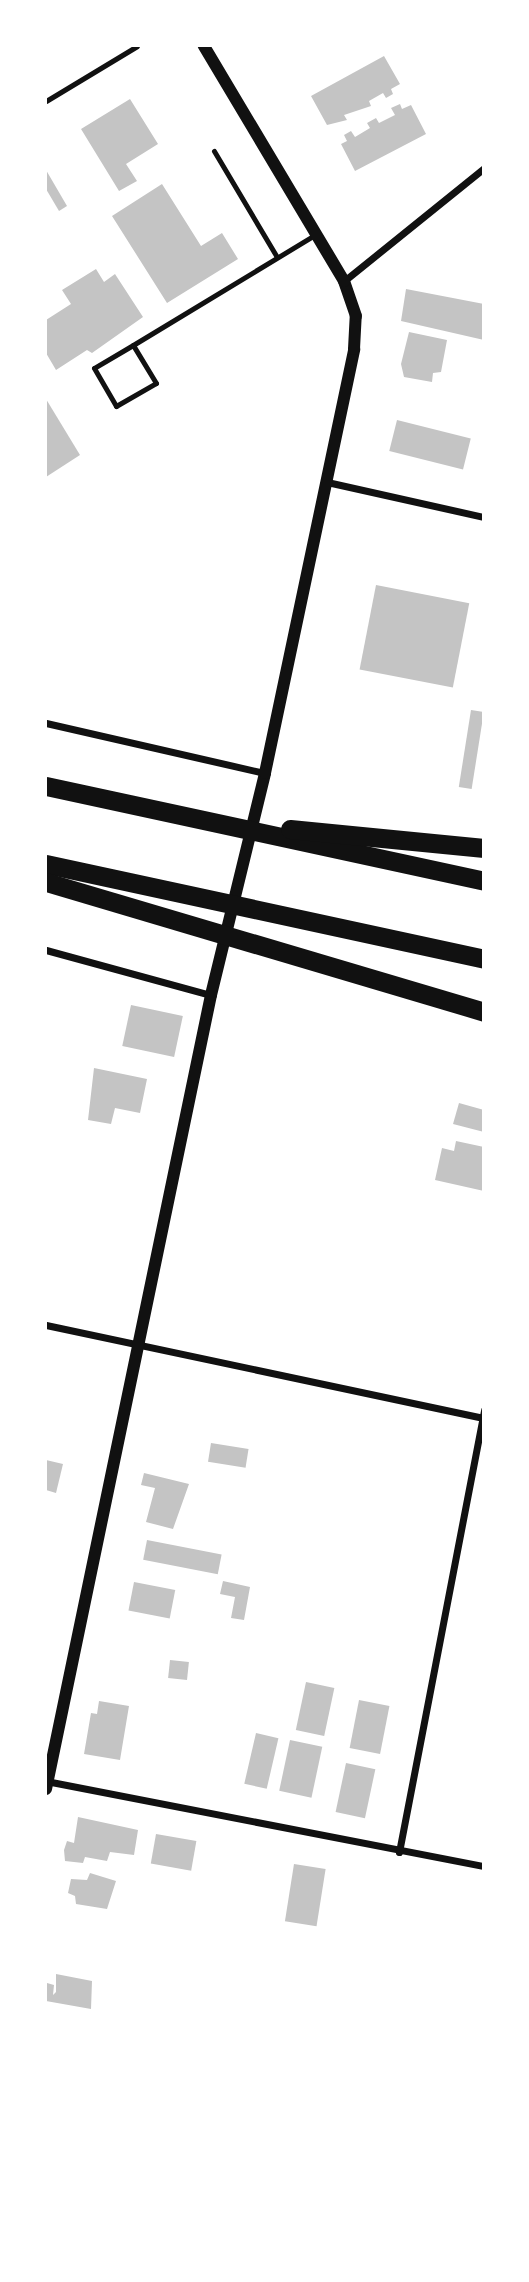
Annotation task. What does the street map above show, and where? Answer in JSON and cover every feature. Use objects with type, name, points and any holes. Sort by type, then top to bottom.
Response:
[{"type":"highway","points":[[46,786],[484,881]]},
{"type":"highway","points":[[198,820],[484,848]]},
{"type":"highway","points":[[46,864],[484,959]]},
{"type":"highway","points":[[46,883],[484,1012]]},
{"type":"street","points":[[204,46],[344,281],[356,316],[354,349],[265,773],[211,995],[136,1343],[46,1784],[484,1866]]},
{"type":"street","points":[[344,281],[484,168]]},
{"type":"street","points":[[327,482],[484,517]]},
{"type":"street","points":[[46,723],[265,773]]},
{"type":"street","points":[[46,950],[211,995]]},
{"type":"street","points":[[46,1325],[483,1415],[399,1852]]},
{"type":"lane","points":[[46,101],[137,46]]},
{"type":"lane","points":[[214,151],[277,257]]},
{"type":"lane","points":[[134,345],[156,383],[116,406],[94,368],[316,234]]},
{"type":"building","points":[[384,56],[400,84],[391,89],[393,94],[386,98],[383,93],[369,101],[371,106],[344,115],[347,120],[327,125],[311,96]]},
{"type":"building","points":[[130,99],[158,144],[126,164],[137,181],[119,191],[81,129]]},
{"type":"building","points":[[400,104],[402,109],[411,105],[426,134],[355,171],[341,144],[347,141],[344,135],[351,131],[355,137],[370,128],[367,123],[376,118],[379,123],[395,115],[391,108]]},
{"type":"building","points":[[46,170],[67,206],[59,211],[46,189]]},
{"type":"building","points":[[162,184],[201,246],[222,233],[238,259],[167,303],[112,216]]},
{"type":"building","points":[[96,269],[104,282],[115,274],[143,317],[92,353],[87,350],[56,370],[46,353],[46,320],[71,304],[62,290]]},
{"type":"building","points":[[406,289],[484,304],[484,340],[401,321]]},
{"type":"building","points":[[409,332],[447,340],[441,372],[433,373],[432,382],[404,377],[401,364]]},
{"type":"building","points":[[46,399],[80,455],[46,477]]},
{"type":"building","points":[[397,420],[471,438],[463,469],[389,451]]},
{"type":"building","points":[[376,585],[469,603],[453,688],[360,669]]},
{"type":"building","points":[[471,710],[484,712],[472,789],[459,787]]},
{"type":"building","points":[[131,1005],[183,1016],[174,1057],[122,1046]]},
{"type":"building","points":[[94,1068],[147,1079],[140,1113],[115,1108],[111,1124],[88,1120]]},
{"type":"building","points":[[459,1103],[484,1110],[484,1132],[453,1124]]},
{"type":"building","points":[[456,1141],[484,1147],[484,1191],[435,1180],[442,1148],[454,1151]]},
{"type":"building","points":[[211,1443],[249,1449],[246,1468],[208,1462]]},
{"type":"building","points":[[46,1460],[63,1464],[56,1493],[46,1490]]},
{"type":"building","points":[[144,1473],[189,1484],[173,1529],[146,1522],[155,1488],[141,1485]]},
{"type":"building","points":[[147,1540],[222,1555],[218,1574],[143,1560]]},
{"type":"building","points":[[223,1581],[250,1587],[244,1620],[231,1618],[235,1597],[220,1594]]},
{"type":"building","points":[[134,1582],[175,1590],[170,1618],[128,1610]]},
{"type":"building","points":[[170,1660],[189,1662],[187,1680],[168,1678]]},
{"type":"building","points":[[306,1682],[334,1688],[324,1736],[296,1730]]},
{"type":"building","points":[[359,1700],[389,1706],[380,1754],[350,1748]]},
{"type":"building","points":[[99,1701],[129,1706],[120,1760],[84,1754],[91,1713],[97,1714]]},
{"type":"building","points":[[256,1733],[278,1738],[267,1789],[244,1784]]},
{"type":"building","points":[[290,1740],[322,1747],[311,1798],[279,1791]]},
{"type":"building","points":[[346,1763],[375,1769],[365,1818],[336,1812]]},
{"type":"building","points":[[78,1817],[138,1830],[134,1855],[110,1852],[107,1861],[85,1857],[83,1863],[65,1861],[64,1850],[67,1841],[74,1843]]},
{"type":"building","points":[[156,1834],[196,1841],[191,1871],[151,1864]]},
{"type":"building","points":[[294,1864],[326,1869],[317,1926],[285,1921]]},
{"type":"building","points":[[90,1873],[116,1881],[107,1909],[76,1904],[75,1896],[68,1893],[71,1879],[87,1880]]},
{"type":"building","points":[[56,1974],[92,1981],[91,2009],[46,2001],[47,1983],[54,1985],[53,1995],[56,1992]]}]
